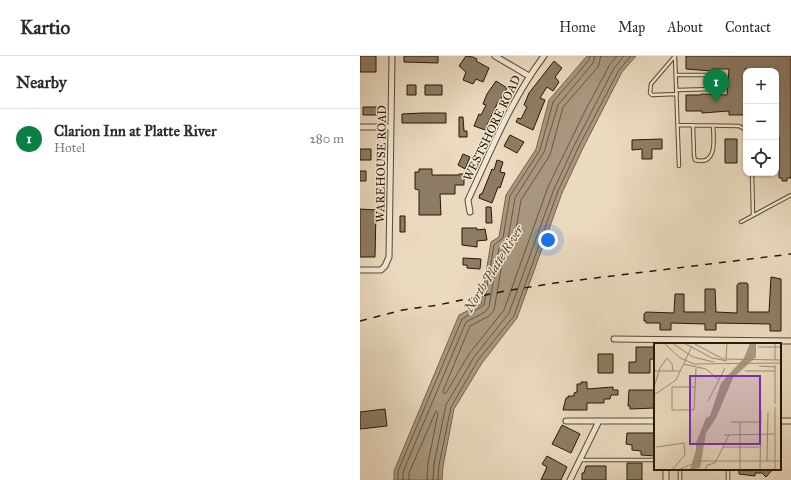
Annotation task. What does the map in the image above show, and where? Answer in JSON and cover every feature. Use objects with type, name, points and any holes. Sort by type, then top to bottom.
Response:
[{"type":"street","name":"WAREHOUSE ROAD","points":[[360,270],[381,270],[385,266],[389,257],[392,56]]},
{"type":"street","points":[[495,56],[529,76]]},
{"type":"street","name":"WESTSHORE ROAD","points":[[470,212],[468,200],[529,76],[544,56]]},
{"type":"street","points":[[360,127],[391,127]]},
{"type":"street","points":[[614,340],[665,342],[791,341]]},
{"type":"street","points":[[566,421],[654,421]]},
{"type":"street","points":[[570,480],[599,421]]},
{"type":"lane","points":[[675,56],[679,166]]},
{"type":"lane","points":[[675,56],[651,84],[650,88],[652,95],[677,94]]},
{"type":"lane","points":[[676,75],[714,75],[720,81],[718,87],[715,89],[677,90]]},
{"type":"lane","points":[[678,125],[743,128]]},
{"type":"lane","points":[[693,125],[694,156],[695,160],[700,162],[704,162],[713,153],[713,126]]},
{"type":"lane","points":[[752,176],[753,215]]},
{"type":"lane","points":[[741,222],[791,194]]},
{"type":"lane","points":[[580,460],[654,460]]},
{"type":"water","name":"North Platte River","points":[[587,56],[636,56],[622,72],[562,193],[517,318],[482,363],[454,409],[443,466],[442,480],[394,480],[394,471],[459,315],[481,304],[491,242],[499,237],[506,195],[536,149],[549,100]]},
{"type":"building","points":[[360,56],[376,56],[376,72],[360,72]]},
{"type":"building","points":[[404,56],[438,56],[438,63],[404,62]]},
{"type":"building","points":[[466,56],[477,59],[476,61],[489,68],[483,82],[476,79],[473,84],[463,80],[466,72],[459,66]]},
{"type":"building","points":[[686,56],[791,56],[791,178],[787,178],[787,181],[782,181],[782,178],[779,178],[779,68],[743,68],[743,115],[729,115],[729,111],[702,113],[702,111],[686,111],[686,95],[727,95],[729,69],[712,69],[712,71],[686,69]]},
{"type":"building","points":[[554,61],[562,68],[555,77],[559,82],[553,91],[547,87],[540,98],[545,100],[533,130],[516,122],[518,118],[521,119],[527,107],[524,105],[529,93]]},
{"type":"building","points":[[496,81],[507,88],[502,96],[501,103],[498,102],[487,125],[490,127],[488,131],[474,126],[479,114],[481,115],[486,105],[483,104],[487,94]]},
{"type":"building","points":[[407,85],[416,85],[416,95],[407,95]]},
{"type":"building","points":[[425,85],[442,85],[442,95],[425,95]]},
{"type":"building","points":[[363,107],[378,107],[378,115],[363,115]]},
{"type":"building","points":[[446,113],[446,123],[402,123],[402,114]]},
{"type":"building","points":[[459,117],[463,117],[464,131],[467,131],[467,137],[459,137]]},
{"type":"building","points":[[510,135],[524,142],[517,153],[504,146]]},
{"type":"building","points":[[662,139],[662,149],[652,149],[652,159],[642,159],[642,149],[632,150],[632,140]]},
{"type":"building","points":[[725,139],[737,139],[737,163],[725,163]]},
{"type":"building","points":[[360,149],[371,149],[371,160],[360,160]]},
{"type":"building","points":[[463,154],[470,157],[465,169],[458,165]]},
{"type":"building","points":[[497,160],[503,162],[500,172],[505,173],[500,188],[498,187],[492,203],[479,198],[492,169],[494,170]]},
{"type":"building","points":[[419,169],[432,169],[432,175],[464,174],[464,185],[455,185],[455,194],[440,194],[441,215],[419,215],[419,190],[415,189],[415,172],[419,172]]},
{"type":"building","points":[[360,171],[366,171],[366,181],[360,181]]},
{"type":"building","points":[[486,207],[491,207],[492,223],[486,223]]},
{"type":"building","points":[[360,209],[376,210],[375,257],[360,257]]},
{"type":"building","points":[[400,216],[405,216],[405,232],[400,232]]},
{"type":"building","points":[[462,228],[477,228],[477,230],[485,229],[487,240],[477,241],[477,247],[462,245]]},
{"type":"building","points":[[463,258],[481,259],[480,269],[467,268],[467,265],[463,265]]},
{"type":"building","points":[[771,277],[781,279],[781,331],[770,331],[770,324],[716,323],[716,330],[705,330],[705,324],[671,323],[671,330],[660,330],[660,323],[646,323],[646,321],[644,321],[644,314],[646,312],[674,313],[675,294],[684,294],[684,312],[705,312],[705,289],[715,289],[716,312],[737,313],[737,285],[739,283],[747,283],[748,285],[748,312],[769,312]]},
{"type":"building","points":[[636,347],[654,347],[654,359],[650,359],[650,373],[629,373],[629,362],[636,362]]},
{"type":"building","points":[[598,354],[613,354],[613,373],[598,373]]},
{"type":"building","points":[[581,382],[587,382],[587,389],[613,387],[613,390],[618,390],[618,395],[611,395],[610,399],[604,399],[604,403],[587,403],[587,410],[563,410],[566,398],[568,398],[568,396],[574,396],[574,393],[577,392],[577,384],[581,384]]},
{"type":"building","points":[[629,390],[654,390],[654,408],[630,409],[630,406],[628,406]]},
{"type":"building","points":[[385,409],[387,426],[360,429],[360,412]]},
{"type":"building","points":[[562,425],[580,434],[571,453],[552,444]]},
{"type":"building","points":[[627,433],[654,433],[654,456],[641,455],[641,451],[632,450],[632,445],[626,444]]},
{"type":"building","points":[[547,456],[567,467],[561,480],[541,480],[547,467],[542,464]]},
{"type":"building","points":[[627,463],[642,463],[642,480],[627,480]]},
{"type":"building","points":[[586,466],[606,466],[606,480],[582,480],[582,473],[584,473]]},
{"type":"building","points":[[739,470],[772,470],[766,477],[762,473],[755,473],[755,476],[739,474]]},
{"type":"railway","points":[[360,321],[403,310],[555,283],[791,254]]},
{"type":"place","name":"Clarion Inn at Platte River","points":[[716,102]]}]
